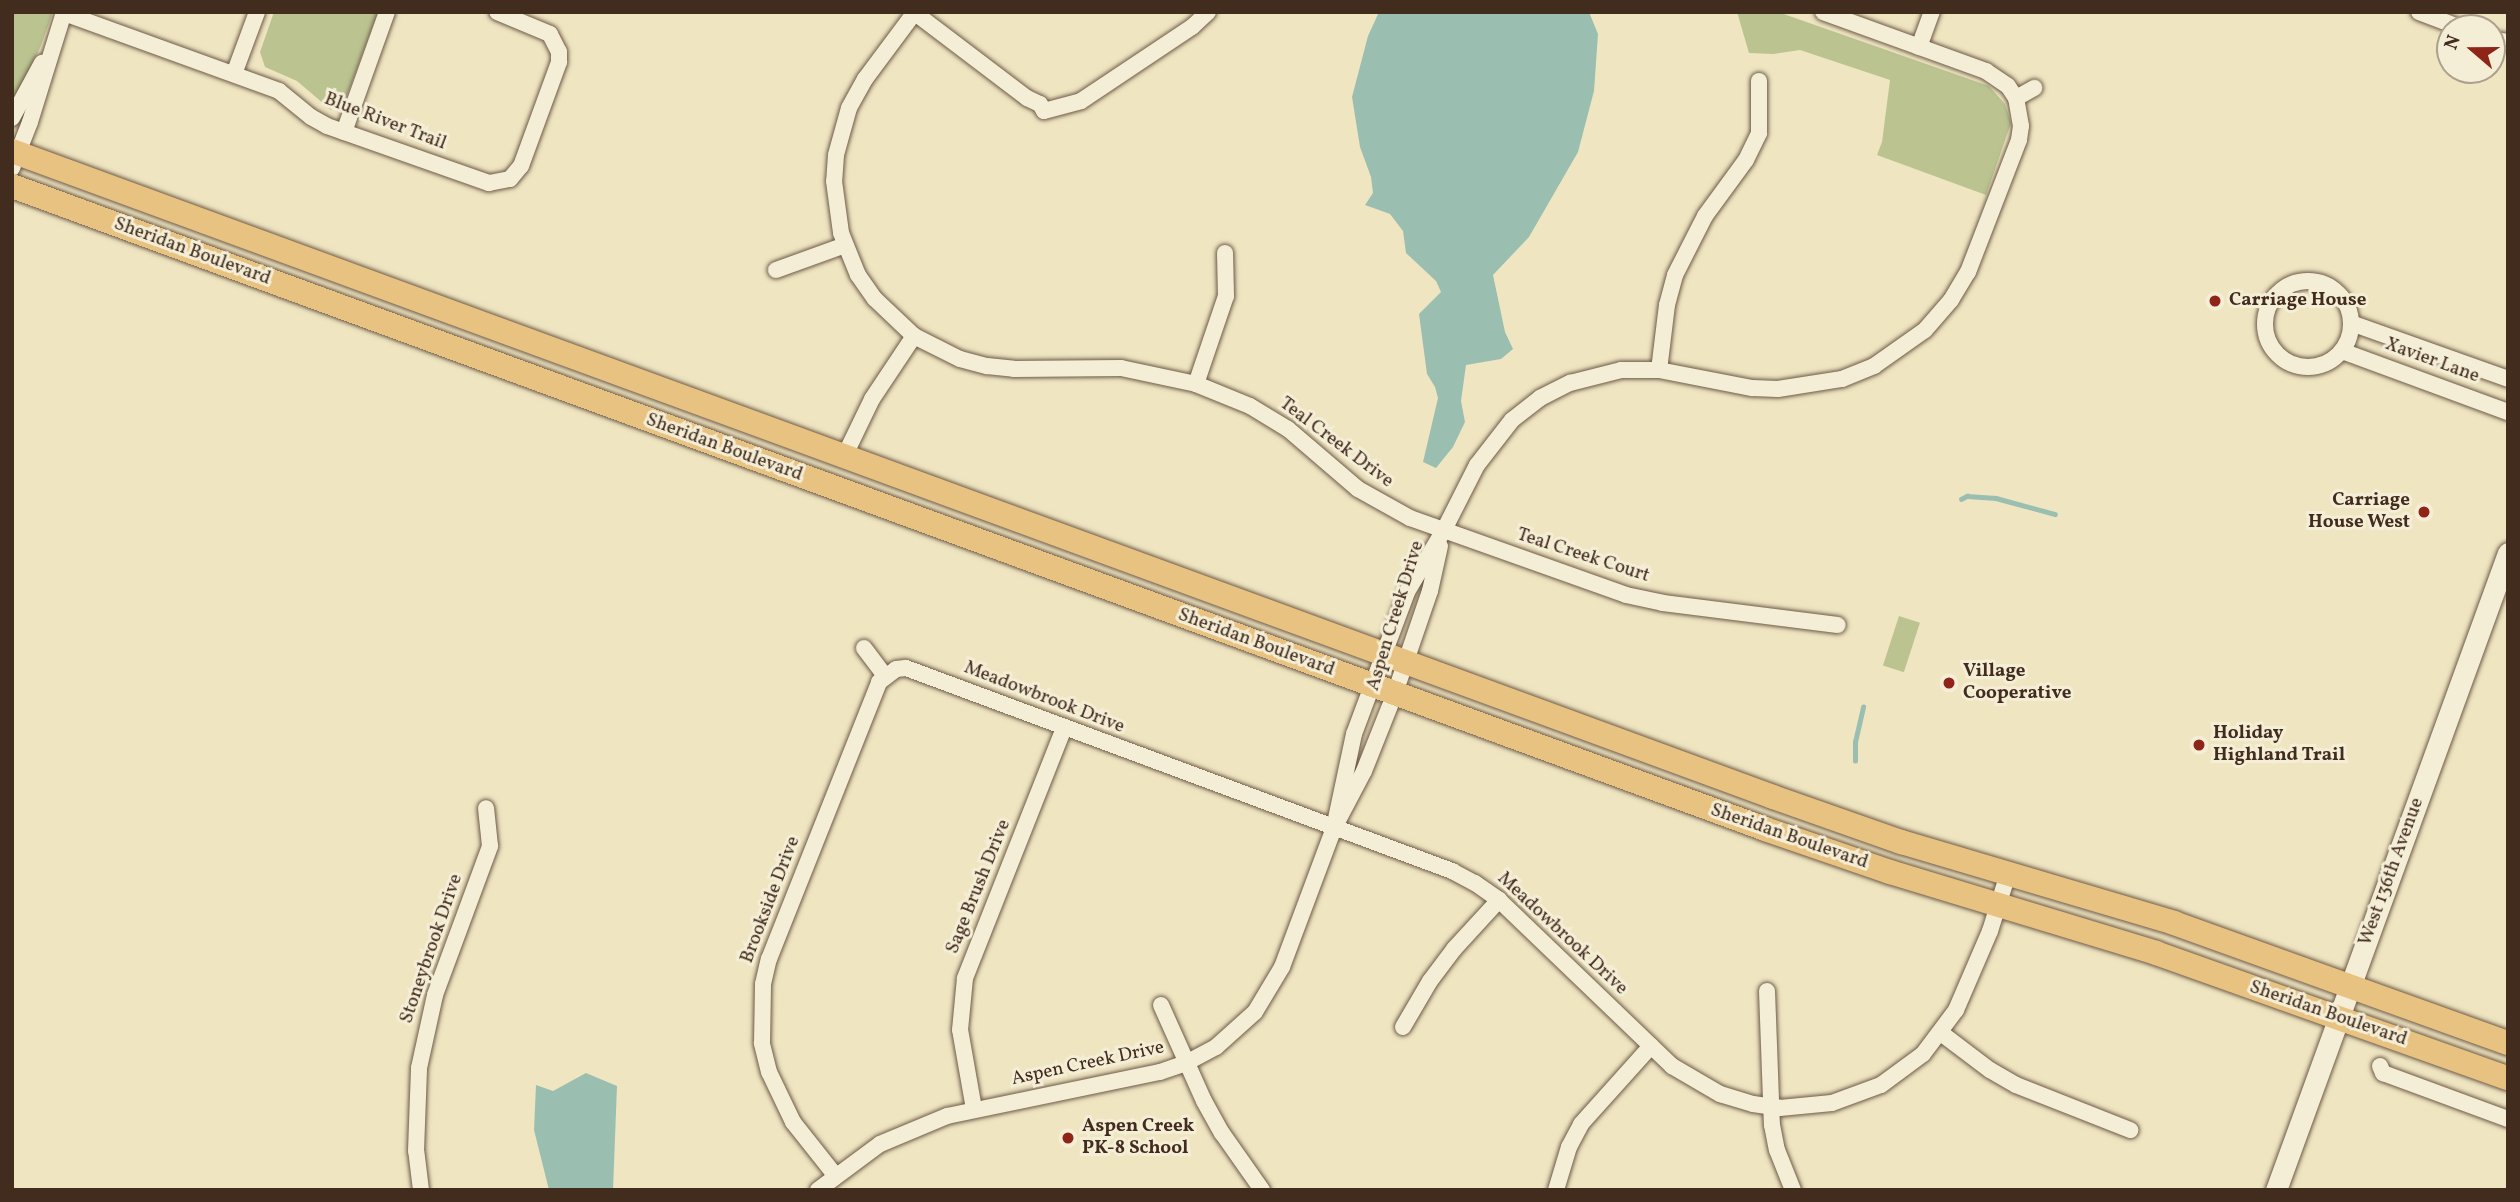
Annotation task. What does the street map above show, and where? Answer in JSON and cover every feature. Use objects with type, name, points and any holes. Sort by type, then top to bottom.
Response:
[{"type":"main road","name":"Sheridan Boulevard","points":[[14,157],[1888,837],[2174,923],[2508,1042]]},
{"type":"main road","name":"Sheridan Boulevard","points":[[12,186],[1765,829],[2156,953],[2508,1078]]},
{"type":"main road","name":"West 136th Avenue","points":[[2276,1190],[2508,553]]},
{"type":"street","points":[[234,75],[257,12]]},
{"type":"street","points":[[344,132],[387,12]]},
{"type":"street","name":"Blue River Trail","points":[[64,13],[279,91],[311,117],[344,132],[489,183],[500,183],[519,179],[521,166],[559,62],[559,52],[555,30],[497,12]]},
{"type":"street","points":[[915,13],[1027,98],[1040,104],[1044,111],[1081,102],[1192,27],[1208,12]]},
{"type":"street","points":[[1823,12],[1996,76],[2016,98],[2034,88]]},
{"type":"street","points":[[1919,47],[1931,12]]},
{"type":"street","points":[[2419,12],[2436,18]]},
{"type":"street","points":[[14,157],[64,13]]},
{"type":"street","name":"Teal Creek Drive","points":[[915,13],[864,79],[841,133],[834,181],[835,204],[845,245],[858,275],[875,299],[914,336],[960,359],[1014,369],[1083,366],[1121,368],[1196,384],[1250,406],[1288,429],[1378,503],[1444,530]]},
{"type":"street","points":[[12,118],[52,47]]},
{"type":"street","points":[[1659,370],[1667,305],[1675,275],[1695,234],[1746,160],[1759,133],[1759,81]]},
{"type":"street","name":"Aspen Creek Drive","points":[[1334,828],[1354,734],[1384,689],[1395,659],[1408,592],[1444,530],[1470,476],[1492,442],[1529,406],[1570,383],[1594,375],[1621,370],[1659,370],[1752,388],[1798,388],[1842,379],[1899,351],[1938,316],[1968,272],[2019,140],[2021,126],[2016,98]]},
{"type":"street","points":[[776,270],[845,245]]},
{"type":"street","points":[[1196,384],[1226,296],[1225,253]]},
{"type":"street","points":[[2301,281],[2323,284],[2343,299],[2351,323],[2349,338],[2342,351],[2332,360],[2305,367],[2279,356],[2266,332],[2270,304],[2278,292],[2301,281]]},
{"type":"street","name":"Xavier Lane","points":[[2351,323],[2508,379]]},
{"type":"street","points":[[844,457],[872,399],[914,336]]},
{"type":"street","name":"Xavier Lane","points":[[2342,351],[2508,412]]},
{"type":"street","name":"Aspen Creek Drive","points":[[818,1190],[880,1144],[913,1129],[974,1109],[1160,1072],[1186,1063],[1216,1046],[1236,1030],[1270,990],[1282,967],[1334,828],[1364,771],[1384,689],[1395,659],[1430,591],[1444,530]]},
{"type":"street","name":"Teal Creek Court","points":[[1444,530],[1626,595],[1662,603],[1838,625]]},
{"type":"street","points":[[864,648],[884,675]]},
{"type":"street","name":"Meadowbrook Drive","points":[[884,675],[896,668],[906,668],[1452,871],[1499,900],[1651,1046],[1693,1081],[1720,1094],[1771,1107],[1806,1107],[1857,1096],[1900,1073],[1941,1033],[1956,1010],[2008,874]]},
{"type":"street","name":"Brookside Drive","points":[[835,1175],[793,1122],[769,1072],[761,1024],[763,985],[769,959],[884,675]]},
{"type":"street","name":"Sage Brush Drive","points":[[974,1109],[960,1030],[965,978],[1064,727]]},
{"type":"street","name":"Stoneybrook Drive","points":[[421,1190],[416,1140],[419,1068],[435,995],[490,846],[486,808]]},
{"type":"street","points":[[1403,1027],[1430,981],[1454,949],[1499,900]]},
{"type":"street","points":[[1767,991],[1771,1107],[1777,1150],[1793,1190]]},
{"type":"street","points":[[1161,1005],[1186,1063],[1222,1133],[1262,1190]]},
{"type":"street","points":[[1941,1033],[1990,1070],[2016,1085],[2130,1130]]},
{"type":"street","points":[[1556,1190],[1569,1147],[1581,1124],[1651,1046]]},
{"type":"street","name":"Sheridan Boulevard","points":[[2380,1066],[2383,1073],[2508,1119]]},
{"type":"green space","points":[[12,12],[53,12],[40,48],[12,104]]},
{"type":"green space","points":[[274,12],[378,12],[345,101],[331,110],[297,81],[265,67],[260,52]]},
{"type":"green space","points":[[1737,12],[1778,12],[1989,86],[2005,104],[2011,123],[1986,195],[1877,155],[1882,142],[1890,80],[1800,50],[1773,54],[1749,53]]},
{"type":"green space","points":[[1899,616],[1920,623],[1904,672],[1883,665]]},
{"type":"shaded area","points":[[1379,12],[1589,12],[1598,34],[1594,91],[1578,152],[1529,237],[1493,275],[1505,332],[1513,349],[1501,359],[1466,365],[1461,401],[1465,422],[1453,447],[1436,468],[1423,462],[1438,398],[1427,374],[1419,314],[1441,292],[1436,281],[1406,253],[1403,231],[1390,214],[1365,205],[1373,193],[1371,177],[1360,147],[1352,97],[1368,36]]},
{"type":"shaded area","points":[[586,1073],[617,1086],[613,1190],[549,1190],[534,1130],[536,1085],[553,1091]]},
{"type":"waterway","points":[[1961,499],[1967,496],[1996,498],[2055,514]]},
{"type":"waterway","points":[[1855,761],[1855,742],[1863,707]]},
{"type":"place","name":"Carriage House","points":[[2215,301]]},
{"type":"place","name":"Carriage House West","points":[[2424,512]]},
{"type":"place","name":"Village Cooperative","points":[[1949,683]]},
{"type":"place","name":"Holiday Highland Trail","points":[[2199,745]]},
{"type":"place","name":"Aspen Creek PK-8 School","points":[[1068,1138]]}]
